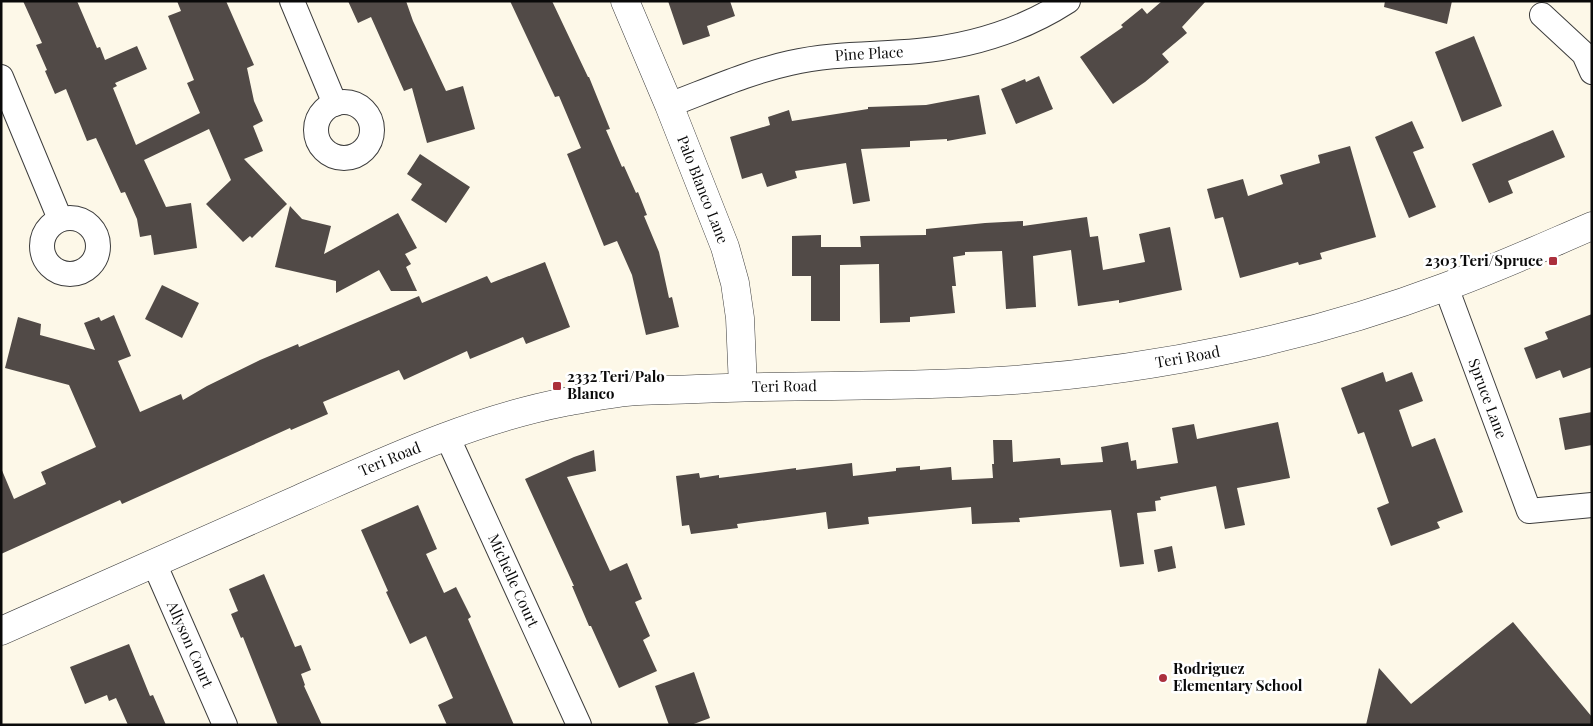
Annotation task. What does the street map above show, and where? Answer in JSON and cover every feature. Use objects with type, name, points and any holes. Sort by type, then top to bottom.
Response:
[{"type":"street","points":[[292,1],[335,104]]},
{"type":"street","name":"Palo Blanco Lane","points":[[625,1],[669,105],[725,247],[735,283],[740,318],[743,387]]},
{"type":"street","name":"Pine Place","points":[[669,105],[757,72],[790,62],[824,57],[920,51],[956,46],[992,37],[1024,25],[1068,1]]},
{"type":"street","points":[[1542,14],[1584,54],[1592,72]]},
{"type":"street","points":[[1,77],[60,219]]},
{"type":"street","name":"Teri Road","points":[[1,631],[373,466],[447,436],[526,411],[599,396],[637,391],[743,387],[961,384],[1063,376],[1148,365],[1223,351],[1373,311],[1446,287],[1592,226]]},
{"type":"street","name":"Spruce Lane","points":[[1446,287],[1529,511],[1592,505]]},
{"type":"street","name":"Michelle Court","points":[[447,436],[579,725]]},
{"type":"street","name":"Allyson Court","points":[[154,564],[225,725]]},
{"type":"building","points":[[23,1],[77,1],[97,48],[100,47],[105,60],[137,46],[147,69],[115,83],[117,86],[113,88],[136,145],[200,113],[187,83],[194,80],[168,16],[181,11],[177,1],[226,1],[254,65],[247,68],[254,101],[263,121],[253,126],[263,151],[244,159],[287,204],[252,238],[250,236],[243,242],[206,204],[231,180],[209,129],[144,160],[166,207],[191,203],[197,248],[154,255],[151,235],[140,237],[137,219],[125,192],[121,193],[96,138],[87,141],[66,89],[55,94],[36,45],[42,43]]},
{"type":"building","points":[[348,1],[406,1],[413,21],[446,91],[463,86],[475,129],[427,143],[412,88],[404,91],[371,17],[358,23]]},
{"type":"building","points":[[510,1],[552,1],[589,77],[610,129],[606,130],[622,167],[624,166],[636,193],[638,192],[647,215],[644,216],[659,252],[669,298],[672,297],[679,327],[646,335],[632,275],[617,241],[604,246],[567,154],[581,148],[559,96],[555,97]]},
{"type":"building","points":[[668,1],[730,1],[735,16],[707,26],[710,36],[683,45]]},
{"type":"building","points":[[1162,1],[1206,1],[1182,27],[1187,33],[1162,54],[1169,62],[1145,82],[1113,104],[1080,57],[1123,27],[1121,25],[1142,8],[1147,14]]},
{"type":"building","points":[[1385,1],[1452,1],[1447,24],[1384,7]]},
{"type":"building","points":[[1474,36],[1502,106],[1462,122],[1435,52]]},
{"type":"building","points":[[1039,76],[1053,109],[1016,124],[1001,89],[1025,79],[1026,82]]},
{"type":"building","points":[[979,95],[986,134],[947,141],[947,139],[910,141],[910,147],[861,149],[870,201],[853,204],[846,163],[795,171],[797,178],[767,187],[762,173],[742,179],[730,137],[770,125],[768,117],[789,110],[792,121],[868,109],[868,107],[926,105]]},
{"type":"building","points":[[1412,121],[1424,148],[1413,152],[1436,207],[1409,218],[1375,137]]},
{"type":"building","points":[[1553,130],[1565,157],[1508,181],[1513,193],[1489,203],[1472,164]]},
{"type":"building","points":[[1350,146],[1376,237],[1320,253],[1322,259],[1299,265],[1298,262],[1240,278],[1223,217],[1215,219],[1207,189],[1243,179],[1248,196],[1283,184],[1280,175],[1320,163],[1318,155]]},
{"type":"building","points":[[420,154],[470,187],[446,223],[411,200],[422,184],[407,174]]},
{"type":"building","points":[[290,206],[302,219],[331,226],[324,254],[398,213],[417,248],[405,254],[411,264],[406,267],[417,291],[391,291],[379,270],[336,293],[336,281],[275,267]]},
{"type":"building","points":[[1087,217],[1090,237],[1098,236],[1103,270],[1145,262],[1139,234],[1170,227],[1182,290],[1119,303],[1119,300],[1078,306],[1071,250],[1033,256],[1036,307],[1006,309],[1002,251],[965,252],[965,255],[953,257],[956,286],[952,286],[955,313],[910,317],[910,322],[880,323],[879,264],[840,265],[840,321],[811,321],[811,276],[792,276],[792,236],[821,235],[821,247],[861,247],[860,236],[926,235],[926,229],[1023,221],[1023,226]]},
{"type":"building","points":[[545,262],[570,327],[526,344],[523,337],[470,359],[467,351],[404,380],[399,370],[323,402],[328,414],[291,430],[290,428],[122,504],[120,500],[1,554],[1,468],[14,499],[46,484],[41,472],[96,447],[69,385],[5,368],[18,317],[41,324],[40,335],[95,350],[84,323],[99,317],[101,321],[114,315],[131,356],[118,361],[140,412],[181,394],[183,400],[260,360],[298,344],[299,347],[419,296],[422,303],[487,276],[491,283]]},
{"type":"building","points":[[162,285],[199,303],[182,338],[145,319]]},
{"type":"building","points":[[1592,314],[1592,367],[1563,378],[1560,370],[1536,379],[1524,348],[1548,339],[1545,332]]},
{"type":"building","points":[[1383,372],[1386,382],[1412,372],[1423,401],[1399,410],[1412,447],[1435,438],[1463,512],[1437,522],[1440,528],[1391,546],[1377,508],[1389,503],[1364,432],[1358,434],[1341,388]]},
{"type":"building","points":[[1592,412],[1592,445],[1565,450],[1559,418]]},
{"type":"building","points":[[1278,422],[1290,478],[1237,488],[1245,525],[1225,529],[1216,486],[1160,497],[1161,500],[1155,501],[1156,511],[1137,513],[1144,564],[1120,567],[1111,510],[1019,518],[1020,522],[972,524],[971,507],[868,517],[869,524],[828,529],[826,512],[737,524],[738,528],[691,534],[689,525],[682,526],[676,476],[699,473],[700,478],[719,475],[719,478],[852,463],[853,476],[896,471],[896,468],[920,466],[920,470],[951,467],[952,480],[993,478],[993,440],[1012,440],[1013,462],[1060,458],[1061,465],[1103,462],[1101,447],[1128,442],[1131,461],[1136,460],[1137,469],[1178,463],[1172,428],[1194,424],[1197,439]]},
{"type":"building","points":[[594,450],[596,471],[567,477],[610,571],[627,563],[642,599],[635,602],[650,636],[643,640],[657,671],[619,688],[591,626],[589,626],[572,586],[574,586],[525,479]]},
{"type":"building","points":[[418,505],[437,549],[426,554],[444,593],[456,587],[471,617],[468,619],[514,725],[447,725],[438,705],[453,698],[426,636],[410,644],[386,592],[388,591],[361,530]]},
{"type":"building","points":[[1172,546],[1176,568],[1158,572],[1154,550]]},
{"type":"building","points":[[264,574],[295,647],[301,645],[311,670],[301,674],[304,686],[322,725],[278,725],[243,637],[241,638],[231,614],[238,611],[229,589]]},
{"type":"building","points":[[1513,622],[1592,717],[1592,725],[1366,725],[1379,668],[1411,704]]},
{"type":"building","points":[[129,644],[150,696],[153,695],[166,725],[128,725],[116,698],[109,701],[107,695],[85,704],[70,667]]},
{"type":"building","points":[[694,672],[710,718],[691,725],[669,725],[655,686]]},
{"type":"place","name":"2303 Teri/Spruce","points":[[1553,261]]},
{"type":"place","name":"2332 Teri/Palo Blanco","points":[[557,386]]},
{"type":"place","name":"Rodriguez Elementary School","points":[[1163,678]]}]
